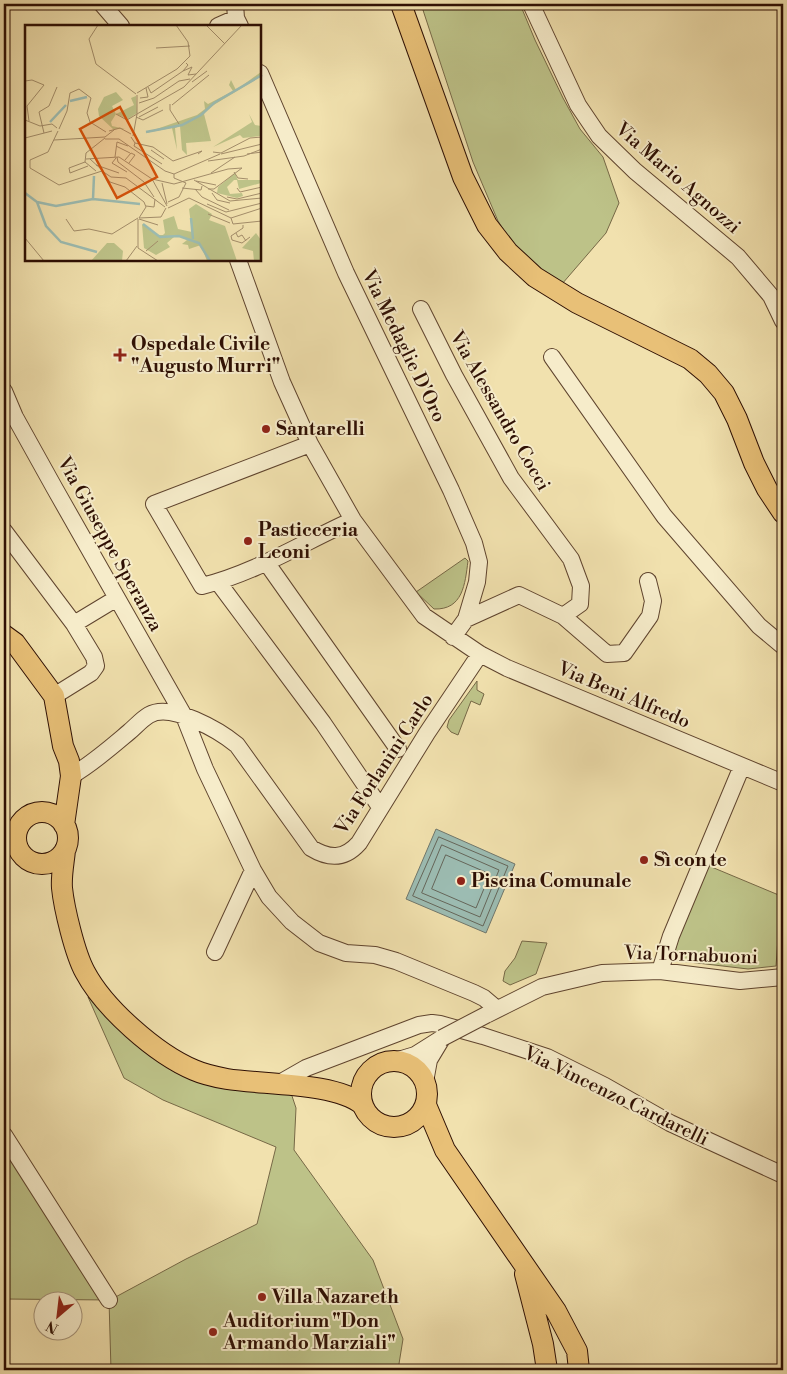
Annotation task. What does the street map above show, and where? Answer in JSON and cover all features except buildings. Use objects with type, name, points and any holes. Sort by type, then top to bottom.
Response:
[{"type":"main road","points":[[402,4],[463,177],[487,225],[508,252],[535,277],[577,303],[690,359],[708,374],[724,393],[737,419],[754,464],[767,489],[783,512]]},
{"type":"main road","points":[[4,635],[15,643],[54,696],[64,751],[62,784],[45,812]]},
{"type":"main road","points":[[64,751],[69,762],[71,776],[64,825]]},
{"type":"main road","points":[[4,845],[28,817],[36,813],[45,812],[56,816],[64,825],[68,838],[65,850],[62,888],[73,938],[84,972],[107,1004],[132,1029],[159,1049],[194,1070],[226,1078],[328,1090],[348,1096],[363,1106]]},
{"type":"main road","points":[[19,827],[16,841],[20,850],[52,875],[62,888]]},
{"type":"main road","points":[[4,859],[10,855],[32,861],[54,861],[65,850]]},
{"type":"main road","points":[[328,1090],[352,1083],[384,1063],[404,1062],[413,1067],[425,1082],[427,1089],[426,1105],[422,1113],[407,1125],[397,1127],[378,1123],[363,1106],[361,1096],[366,1076]]},
{"type":"main road","points":[[426,1105],[445,1150],[556,1311],[577,1351],[579,1370]]},
{"type":"main road","points":[[407,1125],[422,1131],[445,1150]]},
{"type":"main road","points":[[522,1262],[543,1344],[546,1370]]},
{"type":"street","points":[[102,4],[120,25]]},
{"type":"street","name":"Via Mario Agnozzi","points":[[531,4],[578,105],[599,136],[634,171],[738,257],[771,296],[783,321]]},
{"type":"street","points":[[220,25],[237,16]]},
{"type":"street","name":"Via Medaglie D'Oro","points":[[261,75],[346,273],[451,490],[474,543],[479,562],[477,582],[466,619],[453,636]]},
{"type":"street","name":"Via Beni Alfredo","points":[[238,261],[282,382],[310,444],[353,520],[424,616],[480,654],[515,671],[783,783]]},
{"type":"street","name":"Via Alessandro Cocci","points":[[421,309],[454,375],[511,478],[571,559],[581,586],[580,604],[563,616]]},
{"type":"street","points":[[552,357],[664,516],[760,626],[783,646]]},
{"type":"street","name":"Via Giuseppe Speranza","points":[[4,390],[15,417],[184,716],[205,769],[253,870],[269,897],[292,922],[319,943],[346,953],[376,955],[396,961],[484,998],[491,1012]]},
{"type":"street","points":[[310,444],[154,504],[202,586],[218,582],[266,562],[353,520]]},
{"type":"street","points":[[4,531],[74,624],[94,657],[96,666],[91,673],[54,696]]},
{"type":"street","points":[[266,562],[398,750]]},
{"type":"street","points":[[466,619],[520,595],[563,616],[607,654],[624,653],[650,616],[653,601],[648,581]]},
{"type":"street","points":[[218,582],[323,723],[380,808]]},
{"type":"street","points":[[74,624],[116,598]]},
{"type":"street","name":"Via Forlanini Carlo","points":[[150,714],[184,716],[208,724],[226,736],[237,745],[311,848],[322,855],[335,857],[353,850],[359,844],[380,808],[480,654]]},
{"type":"street","points":[[71,776],[86,768],[150,714],[160,696],[162,678]]},
{"type":"street","points":[[660,971],[671,936],[742,766]]},
{"type":"street","points":[[215,952],[253,870]]},
{"type":"street","name":"Via Tornabuoni","points":[[395,1061],[415,1055],[442,1038],[542,987],[602,973],[660,971],[740,981],[783,977]]},
{"type":"street","name":"Via Vincenzo Cardarelli","points":[[278,1084],[306,1068],[424,1023],[440,1024],[547,1057],[605,1086],[670,1123],[783,1175]]},
{"type":"street","points":[[425,1082],[429,1060],[442,1038]]},
{"type":"street","points":[[4,1135],[109,1300]]},
{"type":"green space","points":[[421,4],[520,4],[563,98],[580,129],[603,157],[619,203],[606,233],[562,284],[535,266],[512,243],[498,221],[473,162]]},
{"type":"green space","points":[[465,558],[468,561],[466,578],[461,594],[451,605],[434,609],[416,592]]},
{"type":"green space","points":[[477,681],[477,690],[484,694],[480,705],[471,701],[458,735],[451,732],[447,727],[449,720]]},
{"type":"green space","points":[[702,863],[781,896],[776,966],[748,969],[672,960]]},
{"type":"green space","points":[[522,941],[547,943],[536,974],[510,985],[503,981],[505,971],[515,958]]},
{"type":"green space","points":[[88,997],[120,1031],[142,1050],[162,1064],[182,1074],[291,1093],[296,1108],[294,1150],[373,1260],[403,1339],[398,1370],[111,1370],[109,1300],[82,1300],[82,1292],[32,1292],[32,1299],[4,1299],[4,1135],[110,1300],[186,1259],[257,1224],[276,1147],[163,1100],[124,1078]]},
{"type":"water","name":"Piscina Comunale","points":[[436,829],[515,864],[486,933],[406,899]]},
{"type":"place","name":"Ospedale Civile \"Augusto Murri\"","points":[[120,355]]},
{"type":"place","name":"Santarelli","points":[[266,429]]},
{"type":"place","name":"Pasticceria Leoni","points":[[248,541]]},
{"type":"place","name":"Sì con te","points":[[644,860]]},
{"type":"place","name":"Piscina Comunale","points":[[461,881]]},
{"type":"place","name":"Villa Nazareth","points":[[262,1297]]},
{"type":"place","name":"Auditorium \"Don Armando Marziali\"","points":[[213,1332]]}]
